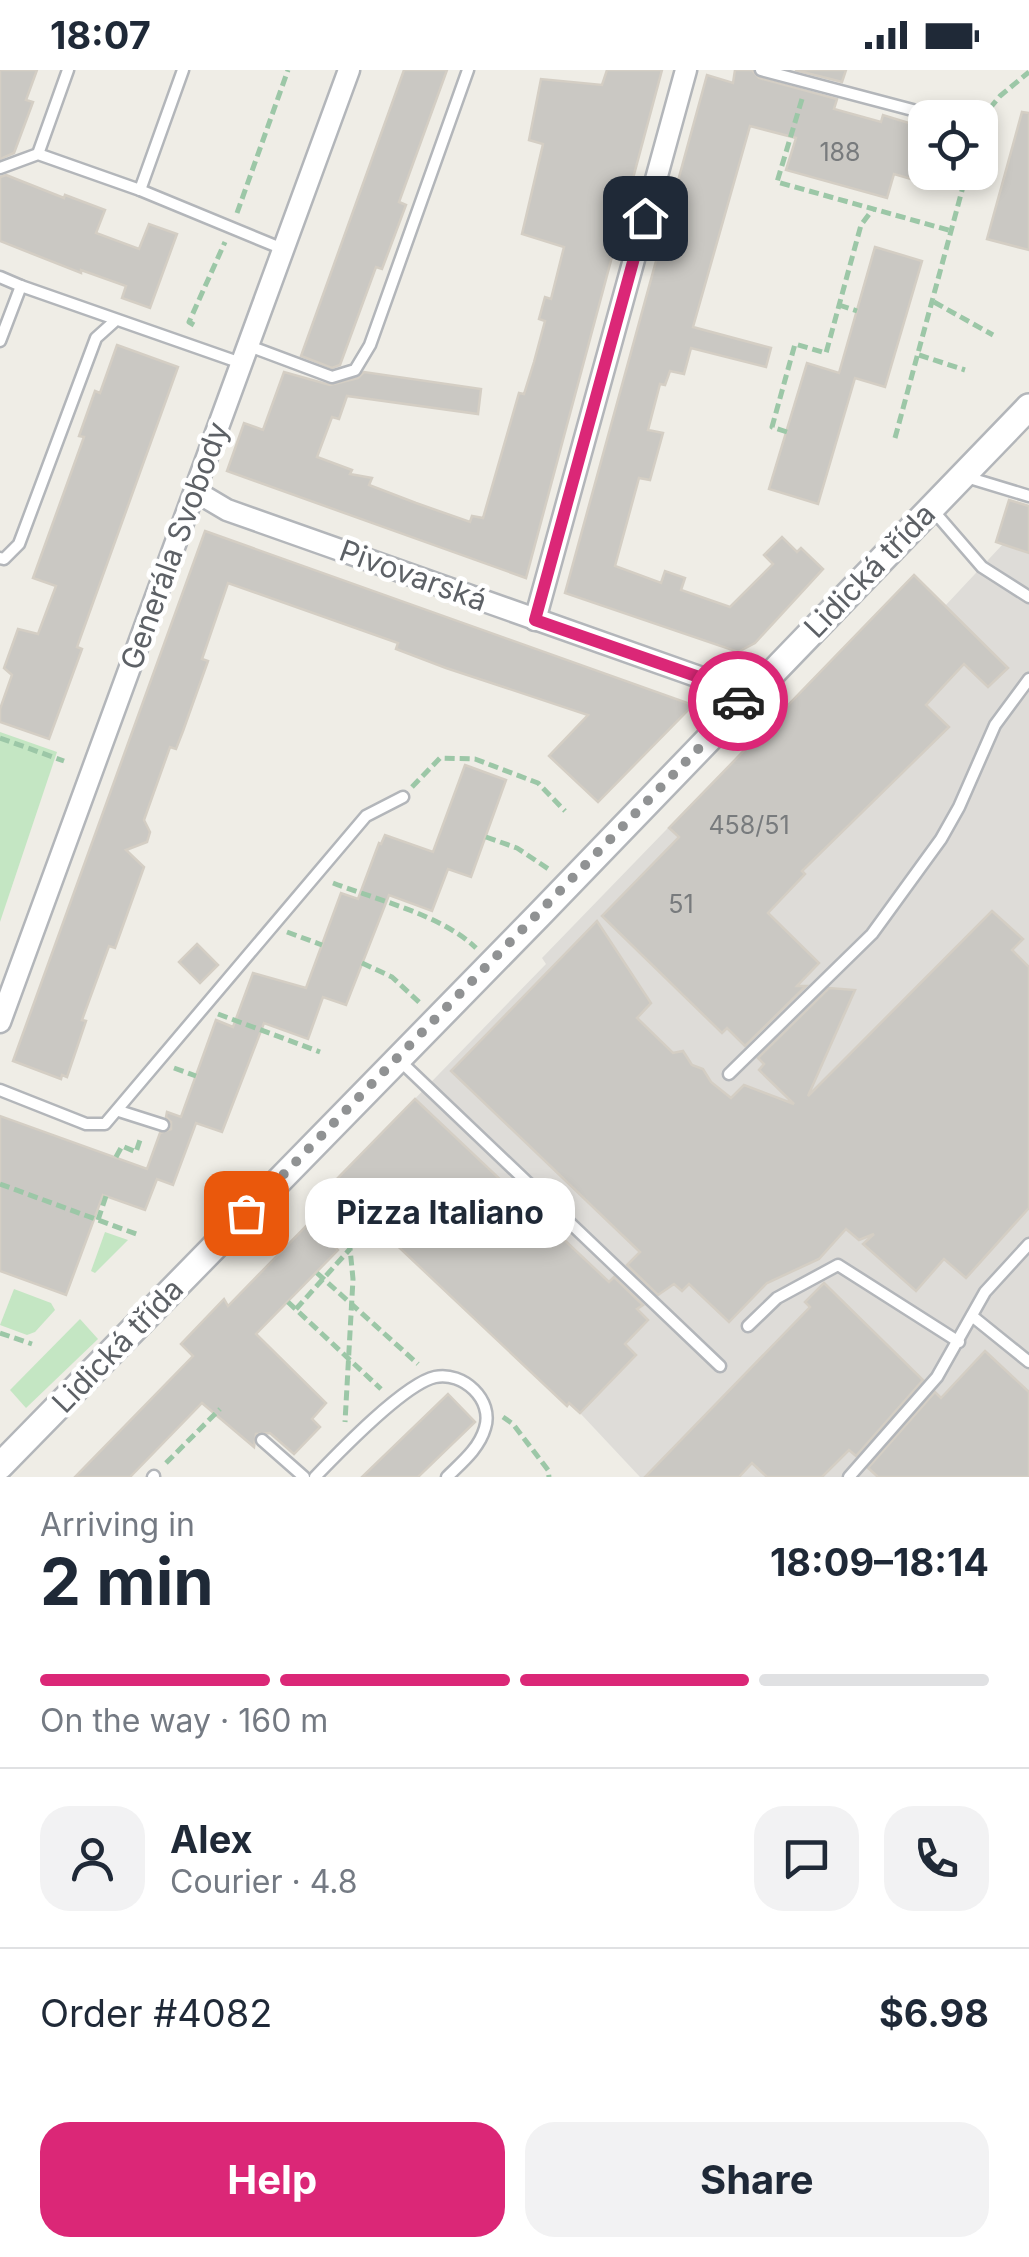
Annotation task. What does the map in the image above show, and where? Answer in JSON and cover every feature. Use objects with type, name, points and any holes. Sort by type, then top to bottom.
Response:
[{"type":"street","name":"Generála Svobody","points":[[0,1022],[9,966],[196,491],[348,70]]},
{"type":"street","points":[[535,620],[686,70]]},
{"type":"street","name":"Lidická třída","points":[[0,1466],[1029,407]]},
{"type":"street","name":"Pivovarská","points":[[196,491],[228,510],[719,684],[742,704]]},
{"type":"lane","points":[[38,154],[68,70]]},
{"type":"lane","points":[[140,190],[183,70]]},
{"type":"lane","points":[[0,278],[116,320],[244,354],[332,376],[356,370],[370,345],[468,70]]},
{"type":"lane","points":[[761,70],[908,109]]},
{"type":"lane","points":[[0,168],[38,154],[140,190],[284,250]]},
{"type":"lane","points":[[0,341],[21,286]]},
{"type":"lane","points":[[0,558],[19,544],[96,338],[116,320]]},
{"type":"lane","points":[[962,476],[1029,496]]},
{"type":"lane","points":[[930,508],[982,567],[1029,597]]},
{"type":"lane","points":[[730,1074],[872,934],[941,839],[995,725],[1029,679]]},
{"type":"lane","points":[[0,1090],[86,1124],[105,1124],[366,816],[403,797]]},
{"type":"lane","points":[[397,1059],[720,1366]]},
{"type":"lane","points":[[119,1110],[162,1125]]},
{"type":"lane","points":[[849,1477],[937,1378],[985,1292],[1029,1244]]},
{"type":"lane","points":[[748,1326],[777,1298],[838,1264],[958,1342]]},
{"type":"lane","points":[[972,1316],[1029,1362]]},
{"type":"lane","points":[[316,1477],[395,1402],[433,1377],[453,1376],[474,1388],[484,1404],[487,1426],[474,1449],[446,1477]]},
{"type":"lane","points":[[262,1440],[304,1477]]},
{"type":"path","points":[[997,100],[1029,72]]},
{"type":"path","points":[[808,82],[777,182],[952,232]]},
{"type":"path","points":[[896,438],[962,190]]},
{"type":"path","points":[[787,432],[772,427],[795,344],[826,354],[862,225],[873,209]]},
{"type":"path","points":[[934,302],[993,335]]},
{"type":"path","points":[[839,305],[857,310]]},
{"type":"path","points":[[919,355],[965,370]]},
{"type":"path","points":[[0,738],[64,761]]},
{"type":"path","points":[[403,797],[440,758],[475,759],[538,783],[566,811]]},
{"type":"path","points":[[486,838],[536,858],[567,886]]},
{"type":"path","points":[[316,877],[463,935],[491,964]]},
{"type":"path","points":[[275,926],[322,946]]},
{"type":"path","points":[[362,963],[392,977],[437,1018]]},
{"type":"path","points":[[202,1008],[320,1052]]},
{"type":"path","points":[[116,1158],[122,1146],[136,1152],[147,1120]]},
{"type":"path","points":[[0,1184],[139,1235]]},
{"type":"path","points":[[320,1190],[348,1228],[350,1249],[350,1360],[342,1451]]},
{"type":"path","points":[[98,1220],[106,1196]]},
{"type":"path","points":[[296,1309],[350,1249]]},
{"type":"path","points":[[316,1272],[433,1377]]},
{"type":"path","points":[[288,1302],[395,1402]]},
{"type":"path","points":[[0,1333],[32,1344]]},
{"type":"path","points":[[484,1404],[514,1424],[548,1470],[549,1477]]},
{"type":"path","points":[[153,1476],[220,1409]]},
{"type":"shaded area","points":[[1003,544],[1029,553],[1029,1477],[640,1477],[570,1403],[567,1406],[332,1184],[546,964],[542,958],[913,575],[945,606]]},
{"type":"green space","points":[[0,732],[57,752],[0,922]]},
{"type":"green space","points":[[105,1232],[128,1240],[95,1273],[91,1271]]},
{"type":"green space","points":[[14,1289],[51,1303],[55,1310],[35,1332],[27,1335],[0,1325]]},
{"type":"green space","points":[[80,1319],[98,1339],[26,1408],[10,1390]]},
{"type":"building","points":[[0,70],[37,70],[26,100],[33,102],[14,153],[0,159]]},
{"type":"building","points":[[404,70],[447,70],[399,202],[406,205],[382,269],[376,267],[340,365],[332,368],[301,356]]},
{"type":"building","points":[[607,70],[662,70],[526,578],[227,471],[244,423],[263,430],[284,372],[330,385],[358,378],[364,372],[481,389],[478,414],[347,396],[339,419],[332,417],[317,457],[352,470],[350,474],[372,478],[369,485],[416,503],[470,522],[472,516],[483,518],[519,393],[524,394],[534,362],[545,321],[539,319],[545,297],[551,299],[564,247],[522,234],[543,144],[529,140],[541,79],[602,85]]},
{"type":"building","points":[[735,70],[752,70],[759,78],[837,99],[834,109],[881,122],[883,115],[908,123],[908,178],[894,174],[887,198],[786,170],[796,138],[750,126],[693,327],[771,348],[766,367],[691,348],[684,374],[670,371],[665,385],[660,384],[648,430],[663,433],[650,480],[639,478],[615,566],[661,583],[665,571],[685,578],[681,590],[730,607],[773,564],[764,555],[782,537],[797,552],[801,548],[823,569],[755,643],[738,652],[565,593],[707,75],[733,83]]},
{"type":"building","points":[[795,70],[846,70],[842,82]]},
{"type":"building","points":[[1022,112],[1029,113],[1029,250],[987,239]]},
{"type":"building","points":[[6,175],[105,210],[96,233],[139,249],[149,224],[177,234],[150,308],[122,298],[126,286],[0,241],[0,177]]},
{"type":"building","points":[[875,247],[922,261],[885,387],[855,378],[818,504],[769,489],[807,363],[839,373]]},
{"type":"building","points":[[117,345],[178,367],[77,647],[82,649],[49,739],[0,722],[0,709],[12,675],[4,668],[18,629],[38,634],[56,586],[33,578],[84,437],[79,436],[95,391],[100,393]]},
{"type":"building","points":[[1009,500],[1029,506],[1029,553],[996,542]]},
{"type":"building","points":[[205,531],[693,705],[598,802],[549,756],[588,715],[446,668],[396,649],[398,643],[228,583],[202,659],[208,661],[176,749],[170,747],[144,820],[150,832],[147,842],[126,850],[144,867],[115,948],[109,946],[82,1020],[86,1021],[67,1077],[62,1075],[61,1079],[13,1061]]},
{"type":"building","points":[[914,575],[1008,668],[988,687],[964,664],[926,705],[949,727],[802,871],[805,874],[768,913],[819,963],[797,986],[806,986],[745,1046],[727,1028],[722,1033],[602,916],[679,837],[669,828]]},
{"type":"building","points":[[465,765],[506,780],[471,877],[448,869],[432,911],[389,895],[346,1005],[323,997],[308,1039],[264,1023],[222,1132],[196,1123],[173,1185],[157,1179],[145,1210],[103,1195],[66,1295],[0,1271],[0,1116],[147,1169],[160,1133],[171,1129],[167,1112],[181,1117],[216,1020],[233,1027],[253,973],[306,988],[341,893],[358,899],[385,835],[433,852]]},
{"type":"building","points":[[992,911],[1023,939],[1012,950],[1029,967],[1029,1208],[966,1278],[944,1259],[916,1291],[863,1244],[874,1234],[859,1240],[846,1229],[819,1259],[767,1283],[729,1322],[689,1284],[682,1291],[674,1284],[658,1295],[627,1265],[640,1252],[451,1071],[597,921],[651,1003],[637,1018],[673,1053],[683,1051],[692,1065],[703,1069],[711,1082],[731,1098],[744,1085],[794,1104],[759,1070],[764,1064],[758,1058],[829,988],[855,990],[808,1096]]},
{"type":"building","points":[[197,944],[218,965],[200,983],[179,962]]},
{"type":"building","points":[[415,1099],[609,1282],[614,1277],[643,1305],[637,1309],[648,1320],[625,1344],[636,1355],[580,1413],[569,1403],[567,1406],[332,1184]]},
{"type":"building","points":[[310,1222],[338,1250],[256,1334],[326,1403],[312,1419],[320,1427],[294,1454],[270,1433],[256,1434],[254,1447],[202,1403],[130,1477],[75,1477],[193,1356],[181,1344],[224,1299],[228,1306]]},
{"type":"building","points":[[824,1283],[923,1380],[856,1456],[849,1450],[822,1477],[767,1477],[752,1463],[739,1477],[645,1477],[810,1307],[805,1302]]},
{"type":"building","points":[[985,1351],[1029,1392],[1029,1477],[878,1477],[868,1468],[935,1392],[941,1398]]},
{"type":"building","points":[[448,1394],[475,1422],[418,1477],[362,1477]]},
{"type":"way so far","points":[[246,1213],[742,704],[738,701]]},
{"type":"place","name":"Pizza Italiano","points":[[246,1213]]},
{"type":"route","points":[[645,218],[535,620],[719,684],[738,701]]}]
